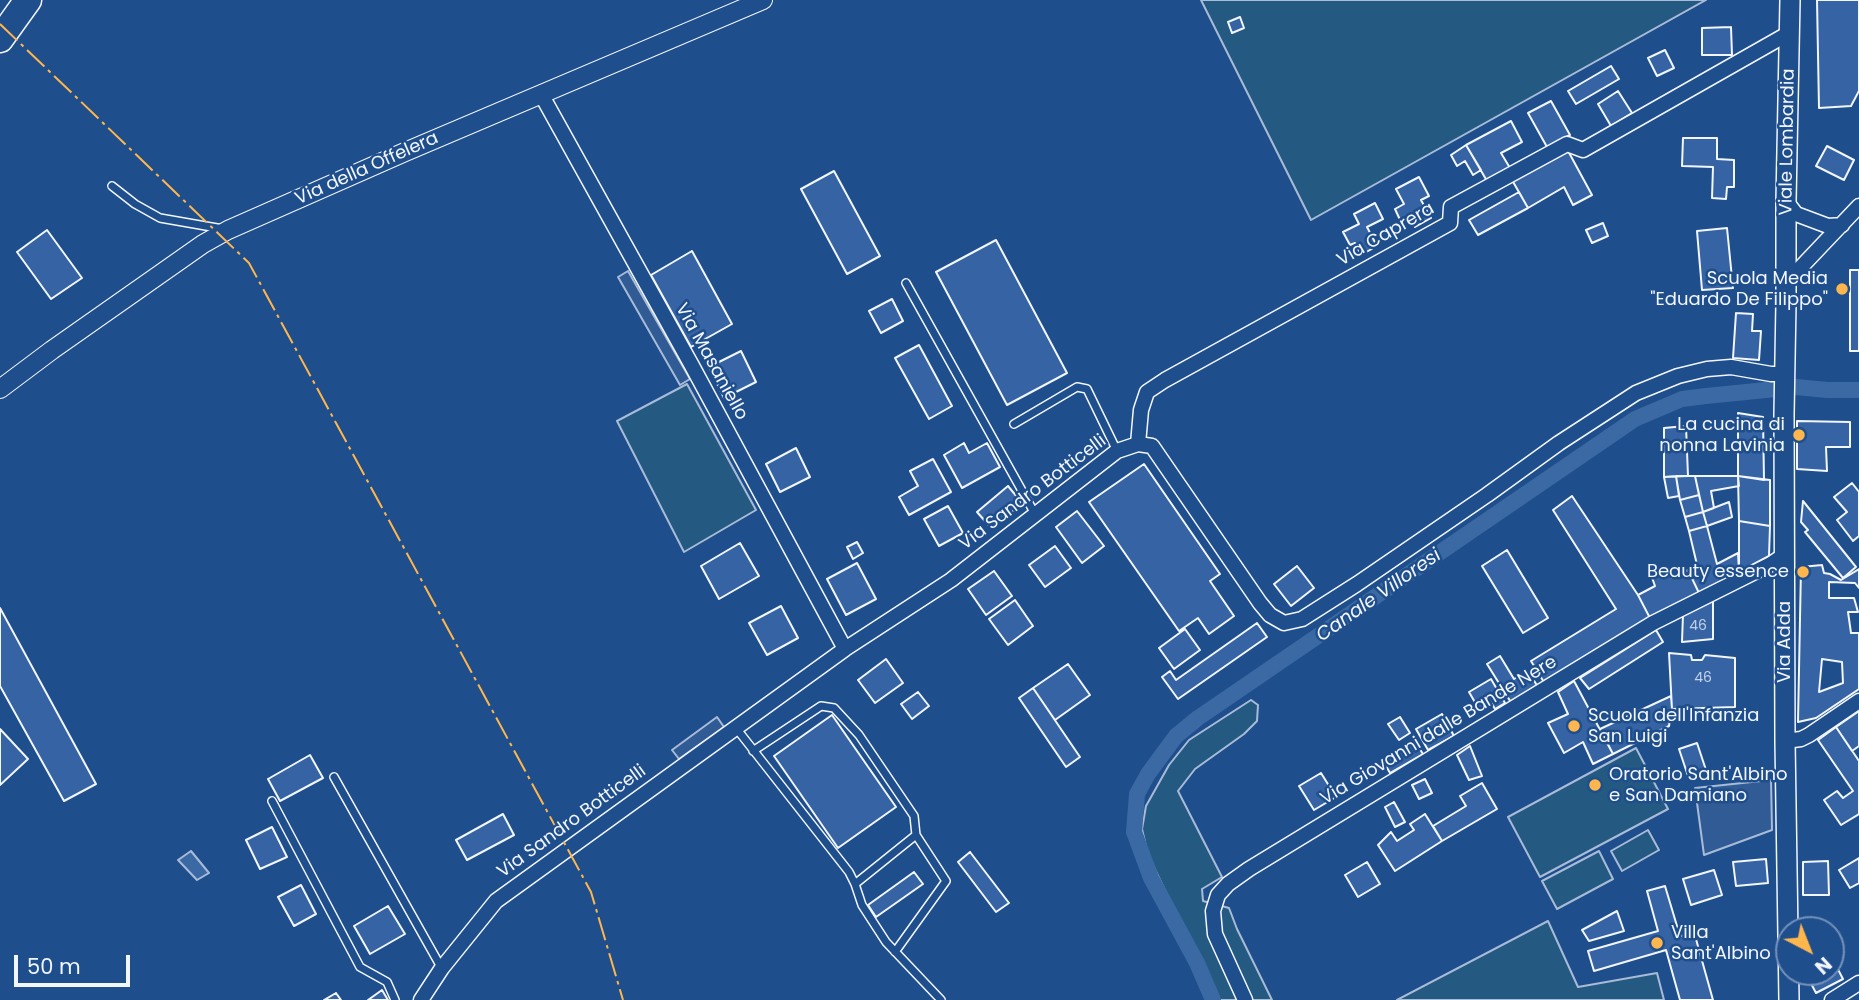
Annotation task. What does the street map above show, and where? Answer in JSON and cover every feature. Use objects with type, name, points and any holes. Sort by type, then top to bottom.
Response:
[{"type":"highway","points":[[0,39],[28,0]]},
{"type":"main road","name":"Viale Lombardia","points":[[1786,284],[1790,0]]},
{"type":"main road","name":"Via Adda","points":[[1786,284],[1784,555],[1789,1000]]},
{"type":"street","name":"Via della Offelera","points":[[0,389],[203,244],[228,230],[763,0]]},
{"type":"street","name":"Via Caprera","points":[[1138,444],[1141,410],[1147,392],[1165,380],[1450,223],[1451,207],[1567,144],[1583,150],[1791,32]]},
{"type":"street","name":"Via Masaniello","points":[[541,94],[845,649]]},
{"type":"street","points":[[1786,201],[1796,214],[1830,226],[1842,225]]},
{"type":"street","points":[[1786,284],[1859,206]]},
{"type":"street","points":[[1138,444],[1152,446],[1260,603],[1270,615],[1284,623],[1303,619],[1476,503],[1559,443],[1636,394],[1678,376],[1707,369],[1731,367],[1785,379]]},
{"type":"street","name":"Via Sandro Botticelli","points":[[421,1000],[442,968],[496,901],[845,649],[951,580],[1117,451],[1138,444]]},
{"type":"street","name":"Via Giovanni dalle Bande Nere","points":[[1245,1000],[1215,934],[1213,911],[1217,895],[1228,884],[1248,869],[1653,623],[1771,565],[1784,555]]},
{"type":"street","points":[[1785,741],[1809,735],[1859,701]]},
{"type":"street","points":[[1832,1000],[1859,983]]},
{"type":"lane","points":[[112,186],[135,204],[160,218],[228,230]]},
{"type":"lane","points":[[906,283],[1035,515]]},
{"type":"lane","points":[[1014,424],[1077,387],[1087,389],[1117,451]]},
{"type":"lane","points":[[753,751],[821,706],[834,708],[859,734],[914,816],[916,835],[946,881],[895,951]]},
{"type":"lane","points":[[735,727],[849,872],[862,905],[886,942],[941,1000]]},
{"type":"lane","points":[[334,777],[442,968]]},
{"type":"lane","points":[[272,801],[360,967],[387,982],[395,1000]]},
{"type":"lane","points":[[855,884],[916,835]]},
{"type":"shaded area","points":[[1201,0],[1706,0],[1311,220]]},
{"type":"shaded area","points":[[628,271],[690,379],[680,385],[618,277]]},
{"type":"shaded area","points":[[687,384],[756,510],[684,552],[617,421]]},
{"type":"shaded area","points":[[1251,700],[1258,705],[1257,721],[1244,734],[1195,769],[1178,791],[1222,877],[1202,889],[1203,901],[1229,908],[1272,1000],[1218,1000],[1148,855],[1142,829],[1146,806],[1169,765],[1189,740]]},
{"type":"shaded area","points":[[717,717],[724,727],[679,759],[672,750]]},
{"type":"shaded area","points":[[1636,748],[1668,809],[1540,877],[1508,817]]},
{"type":"shaded area","points":[[1771,780],[1772,830],[1704,855],[1695,788]]},
{"type":"shaded area","points":[[1648,830],[1659,850],[1622,871],[1611,851]]},
{"type":"shaded area","points":[[191,851],[209,873],[197,880],[178,860]]},
{"type":"shaded area","points":[[1599,851],[1613,879],[1557,909],[1542,881]]},
{"type":"shaded area","points":[[1548,921],[1578,987],[1657,973],[1664,1000],[1397,1000]]},
{"type":"building","points":[[1817,0],[1859,0],[1859,91],[1851,106],[1819,108]]},
{"type":"building","points":[[1240,17],[1244,28],[1232,33],[1228,22]]},
{"type":"building","points":[[1731,27],[1732,55],[1702,55],[1702,28]]},
{"type":"building","points":[[1665,50],[1674,68],[1657,76],[1648,58]]},
{"type":"building","points":[[1611,66],[1619,79],[1576,104],[1568,91]]},
{"type":"building","points":[[1618,91],[1632,113],[1611,126],[1598,104]]},
{"type":"building","points":[[1551,101],[1570,135],[1547,147],[1528,113]]},
{"type":"building","points":[[1511,121],[1522,142],[1501,153],[1510,168],[1487,181],[1466,145]]},
{"type":"building","points":[[1683,138],[1717,138],[1717,159],[1734,160],[1734,187],[1727,187],[1726,199],[1712,198],[1713,167],[1682,166]]},
{"type":"building","points":[[1466,145],[1481,170],[1473,175],[1465,161],[1457,166],[1451,155]]},
{"type":"building","points":[[1827,146],[1854,160],[1844,180],[1816,166]]},
{"type":"building","points":[[1567,149],[1592,195],[1573,205],[1564,187],[1528,208],[1512,180]]},
{"type":"building","points":[[834,171],[880,256],[847,274],[801,189]]},
{"type":"building","points":[[1419,177],[1429,196],[1421,200],[1431,218],[1415,227],[1410,217],[1401,222],[1395,209],[1404,204],[1396,189]]},
{"type":"building","points":[[1519,192],[1528,208],[1478,235],[1469,220]]},
{"type":"building","points":[[1375,203],[1383,219],[1367,227],[1377,246],[1361,255],[1355,243],[1350,245],[1343,232],[1359,224],[1354,214]]},
{"type":"building","points":[[1603,223],[1608,236],[1592,243],[1586,230]]},
{"type":"building","points":[[1727,228],[1733,288],[1702,290],[1697,231]]},
{"type":"building","points":[[47,230],[82,278],[51,299],[17,252]]},
{"type":"building","points":[[996,240],[1067,373],[1007,405],[936,272]]},
{"type":"building","points":[[692,251],[732,324],[691,347],[651,275]]},
{"type":"building","points":[[1850,270],[1859,270],[1859,351],[1850,351]]},
{"type":"building","points":[[892,299],[903,321],[881,333],[869,311]]},
{"type":"building","points":[[1736,313],[1753,314],[1752,331],[1761,331],[1759,360],[1733,358]]},
{"type":"building","points":[[919,345],[952,406],[929,419],[895,358]]},
{"type":"building","points":[[741,351],[756,382],[724,398],[709,367]]},
{"type":"building","points":[[1738,413],[1763,417],[1764,480],[1738,476]]},
{"type":"building","points":[[1797,421],[1850,422],[1850,447],[1826,447],[1827,471],[1797,469]]},
{"type":"building","points":[[1686,426],[1688,476],[1664,477],[1664,428]]},
{"type":"building","points":[[964,443],[969,453],[987,443],[1000,467],[962,488],[944,455]]},
{"type":"building","points":[[796,448],[810,477],[780,492],[766,464]]},
{"type":"building","points":[[933,459],[951,492],[909,515],[899,497],[918,486],[910,471]]},
{"type":"building","points":[[1144,464],[1220,574],[1210,581],[1234,616],[1209,634],[1198,618],[1179,631],[1089,502]]},
{"type":"building","points":[[1676,476],[1679,496],[1668,498],[1664,477]]},
{"type":"building","points":[[1676,476],[1695,476],[1699,495],[1680,500]]},
{"type":"building","points":[[1695,476],[1738,476],[1739,486],[1711,491],[1714,508],[1703,512]]},
{"type":"building","points":[[1738,476],[1770,480],[1770,526],[1739,521]]},
{"type":"building","points":[[1852,483],[1859,492],[1859,536],[1853,541],[1837,520],[1847,512],[1834,497]]},
{"type":"building","points":[[1008,486],[1022,503],[992,529],[977,512]]},
{"type":"building","points":[[1699,495],[1703,512],[1685,517],[1680,500]]},
{"type":"building","points":[[1572,496],[1638,595],[1651,620],[1545,684],[1531,661],[1616,609],[1553,510]]},
{"type":"building","points":[[1803,501],[1856,567],[1843,578],[1805,532],[1808,530],[1801,522]]},
{"type":"building","points":[[1729,502],[1732,517],[1707,526],[1703,512]]},
{"type":"building","points":[[948,506],[963,533],[939,546],[924,519]]},
{"type":"building","points":[[1077,511],[1104,546],[1082,563],[1056,527]]},
{"type":"building","points":[[1703,512],[1707,526],[1689,531],[1685,517]]},
{"type":"building","points":[[1739,521],[1770,526],[1769,556],[1739,572]]},
{"type":"building","points":[[1707,526],[1717,564],[1738,553],[1739,572],[1699,593],[1688,570],[1698,569],[1689,531]]},
{"type":"building","points":[[857,542],[863,553],[853,559],[847,547]]},
{"type":"building","points":[[740,543],[759,576],[719,599],[701,566]]},
{"type":"building","points":[[1055,546],[1071,568],[1045,587],[1029,565]]},
{"type":"building","points":[[1507,550],[1548,618],[1523,633],[1482,566]]},
{"type":"building","points":[[857,563],[876,599],[846,615],[827,579]]},
{"type":"building","points":[[1822,565],[1824,573],[1841,580],[1859,569],[1859,588],[1855,583],[1829,582],[1829,598],[1854,598],[1858,612],[1848,612],[1851,633],[1859,633],[1859,689],[1816,718],[1798,722],[1801,567]],"holes":[[[1822,659],[1842,662],[1843,683],[1819,692]]]},
{"type":"building","points":[[1297,566],[1314,588],[1291,606],[1274,584]]},
{"type":"building","points":[[1662,567],[1672,578],[1688,570],[1699,593],[1651,620],[1638,595],[1655,586],[1651,575]]},
{"type":"building","points":[[994,571],[1012,596],[986,615],[968,589]]},
{"type":"building","points":[[1015,600],[1033,626],[1008,645],[989,619]]},
{"type":"building","points":[[1713,601],[1713,639],[1682,642],[1683,614]]},
{"type":"building","points":[[781,606],[798,638],[767,655],[749,623]]},
{"type":"building","points":[[0,608],[96,784],[64,801],[0,686]]},
{"type":"building","points":[[1257,623],[1267,637],[1178,699],[1162,677],[1170,671],[1176,680]]},
{"type":"building","points":[[1185,629],[1200,650],[1174,669],[1159,648]]},
{"type":"building","points":[[1656,630],[1663,642],[1589,689],[1580,678]]},
{"type":"building","points":[[1669,653],[1691,655],[1692,660],[1702,660],[1705,655],[1735,658],[1735,707],[1672,709]]},
{"type":"building","points":[[1500,656],[1514,679],[1528,671],[1538,687],[1512,704],[1487,664]]},
{"type":"building","points":[[886,659],[903,683],[875,703],[858,680]]},
{"type":"building","points":[[1068,664],[1090,695],[1055,720],[1033,688]]},
{"type":"building","points":[[1491,679],[1505,703],[1495,709],[1492,704],[1480,711],[1469,692]]},
{"type":"building","name":"Scuola dell'Infanzia San Luigi","points":[[1574,681],[1613,754],[1593,764],[1583,742],[1564,753],[1548,723],[1568,714],[1558,692]]},
{"type":"building","points":[[1033,688],[1080,757],[1066,767],[1019,698]]},
{"type":"building","points":[[918,692],[929,706],[912,719],[901,704]]},
{"type":"building","points":[[1671,696],[1669,726],[1613,754],[1600,729]]},
{"type":"building","points":[[1859,711],[1859,746],[1852,751],[1836,727]]},
{"type":"building","points":[[1442,714],[1454,736],[1428,750],[1416,729]]},
{"type":"building","points":[[832,715],[896,807],[838,848],[774,756]]},
{"type":"building","points":[[1400,717],[1410,733],[1399,740],[1388,724]]},
{"type":"building","points":[[1836,727],[1859,761],[1859,814],[1841,825],[1824,800],[1837,791],[1843,798],[1853,791],[1818,740]]},
{"type":"building","points":[[0,729],[28,759],[0,785]]},
{"type":"building","points":[[1414,740],[1423,754],[1390,773],[1382,759]]},
{"type":"building","points":[[1697,743],[1706,770],[1688,776],[1679,749]]},
{"type":"building","points":[[1470,746],[1482,776],[1469,780],[1457,755]]},
{"type":"building","points":[[310,755],[323,778],[280,801],[268,779]]},
{"type":"building","points":[[1321,773],[1336,797],[1314,810],[1299,786]]},
{"type":"building","points":[[1425,779],[1432,793],[1419,799],[1412,785]]},
{"type":"building","points":[[1482,783],[1497,809],[1442,841],[1433,826],[1466,806],[1460,796]]},
{"type":"building","points":[[1394,802],[1405,822],[1395,827],[1385,807]]},
{"type":"building","points":[[503,814],[514,835],[467,860],[456,840]]},
{"type":"building","points":[[1425,814],[1442,841],[1395,871],[1378,845],[1391,832],[1397,841],[1414,830],[1410,824]]},
{"type":"building","points":[[272,827],[287,857],[260,869],[246,840]]},
{"type":"building","points":[[970,852],[1009,903],[996,912],[958,862]]},
{"type":"building","points":[[1859,858],[1859,883],[1850,888],[1839,870]]},
{"type":"building","points":[[1766,859],[1768,883],[1736,886],[1733,862]]},
{"type":"building","points":[[1828,861],[1829,895],[1803,895],[1803,862]]},
{"type":"building","points":[[1367,862],[1380,884],[1358,897],[1345,875]]},
{"type":"building","points":[[1714,870],[1722,895],[1691,905],[1683,879]]},
{"type":"building","points":[[914,872],[923,884],[876,917],[868,905]]},
{"type":"building","points":[[301,885],[316,914],[294,926],[278,897]]},
{"type":"building","name":"Villa Sant'Albino","points":[[1665,886],[1680,936],[1694,932],[1713,1000],[1680,1000],[1666,950],[1594,971],[1588,951],[1658,931],[1647,891]]},
{"type":"building","points":[[388,906],[405,934],[370,954],[354,926]]},
{"type":"building","points":[[1617,911],[1624,931],[1589,941],[1582,930]]},
{"type":"building","points":[[1812,986],[1830,986],[1816,993]]},
{"type":"building","points":[[382,990],[388,1000],[368,1000]]},
{"type":"building","points":[[336,993],[341,1000],[324,1000]]},
{"type":"waterway","name":"Canale Villoresi","points":[[1213,1000],[1197,963],[1151,878],[1134,832],[1137,794],[1176,736],[1198,718],[1635,419],[1682,399],[1796,387],[1859,390]]},
{"type":"power","points":[[0,24],[249,263],[591,892],[623,1000]]},
{"type":"place","name":"Scuola Media \"Eduardo De Filippo\"","points":[[1842,289]]},
{"type":"place","name":"La cucina di nonna Lavinia","points":[[1799,435]]},
{"type":"place","name":"Beauty essence","points":[[1803,572]]},
{"type":"place","name":"Scuola dell'Infanzia San Luigi","points":[[1574,726]]},
{"type":"place","name":"Oratorio Sant'Albino e San Damiano","points":[[1595,785]]},
{"type":"place","name":"Villa Sant'Albino","points":[[1657,943]]}]
